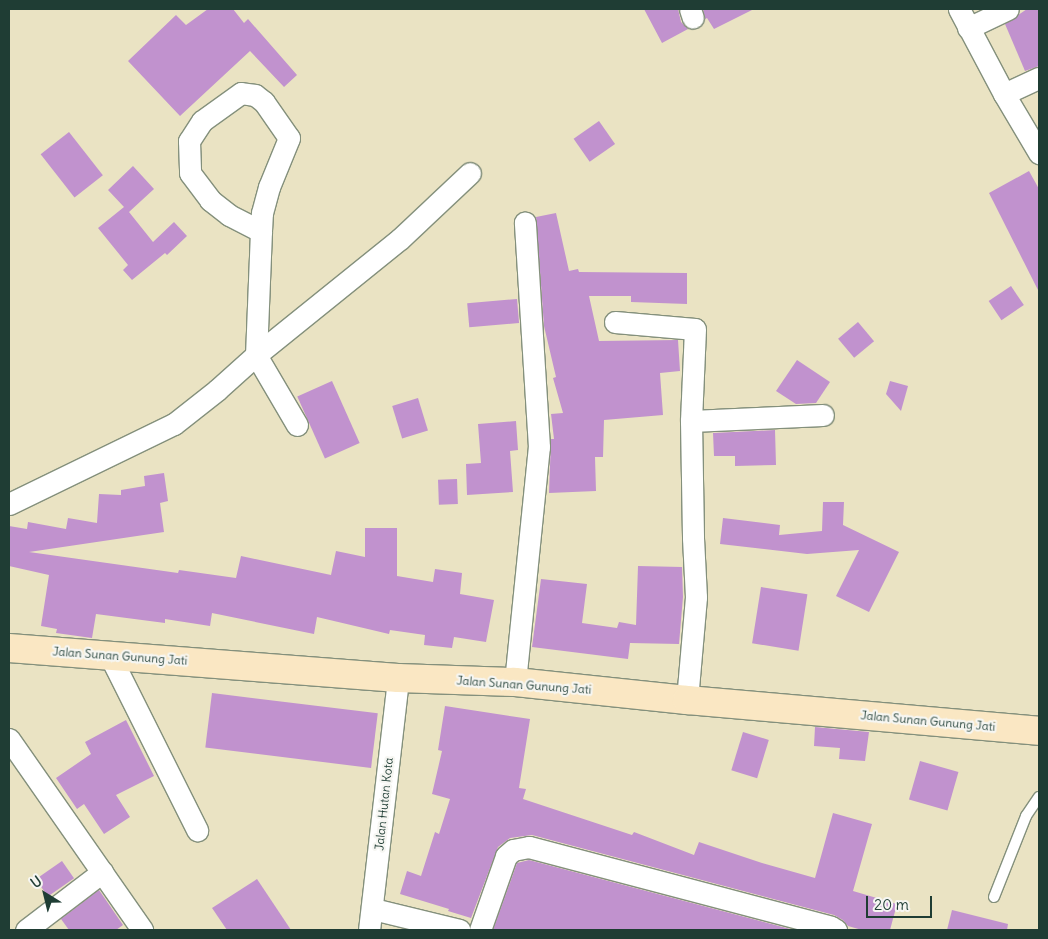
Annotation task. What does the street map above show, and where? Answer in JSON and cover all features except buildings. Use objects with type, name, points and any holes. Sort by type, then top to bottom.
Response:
[{"type":"street","points":[[960,9],[968,28],[1004,94],[1039,153]]},
{"type":"street","points":[[968,28],[1008,9]]},
{"type":"street","points":[[1004,94],[1039,78]]},
{"type":"street","points":[[261,230],[229,215],[210,200],[190,173],[189,141],[202,121],[241,93],[255,95],[264,102],[289,138],[269,187],[262,213],[256,355],[297,425]]},
{"type":"street","points":[[9,504],[174,424],[400,239],[470,173]]},
{"type":"street","points":[[515,682],[539,447],[525,222]]},
{"type":"street","points":[[615,322],[695,329],[692,422],[693,538],[696,597],[687,700]]},
{"type":"street","points":[[692,422],[823,415]]},
{"type":"street","name":"Jalan Sunan Gunung Jati","points":[[9,648],[398,678],[515,682],[687,700],[1039,731]]},
{"type":"street","points":[[110,656],[197,830]]},
{"type":"street","name":"Jalan Hutan Kota","points":[[369,930],[373,909],[398,678]]},
{"type":"street","points":[[9,739],[142,930]]},
{"type":"street","points":[[480,930],[506,856],[513,850],[529,848],[831,927],[836,930]]},
{"type":"street","points":[[26,930],[102,872]]},
{"type":"street","points":[[373,909],[460,930]]},
{"type":"lane","points":[[994,897],[1026,816],[1039,797]]}]
